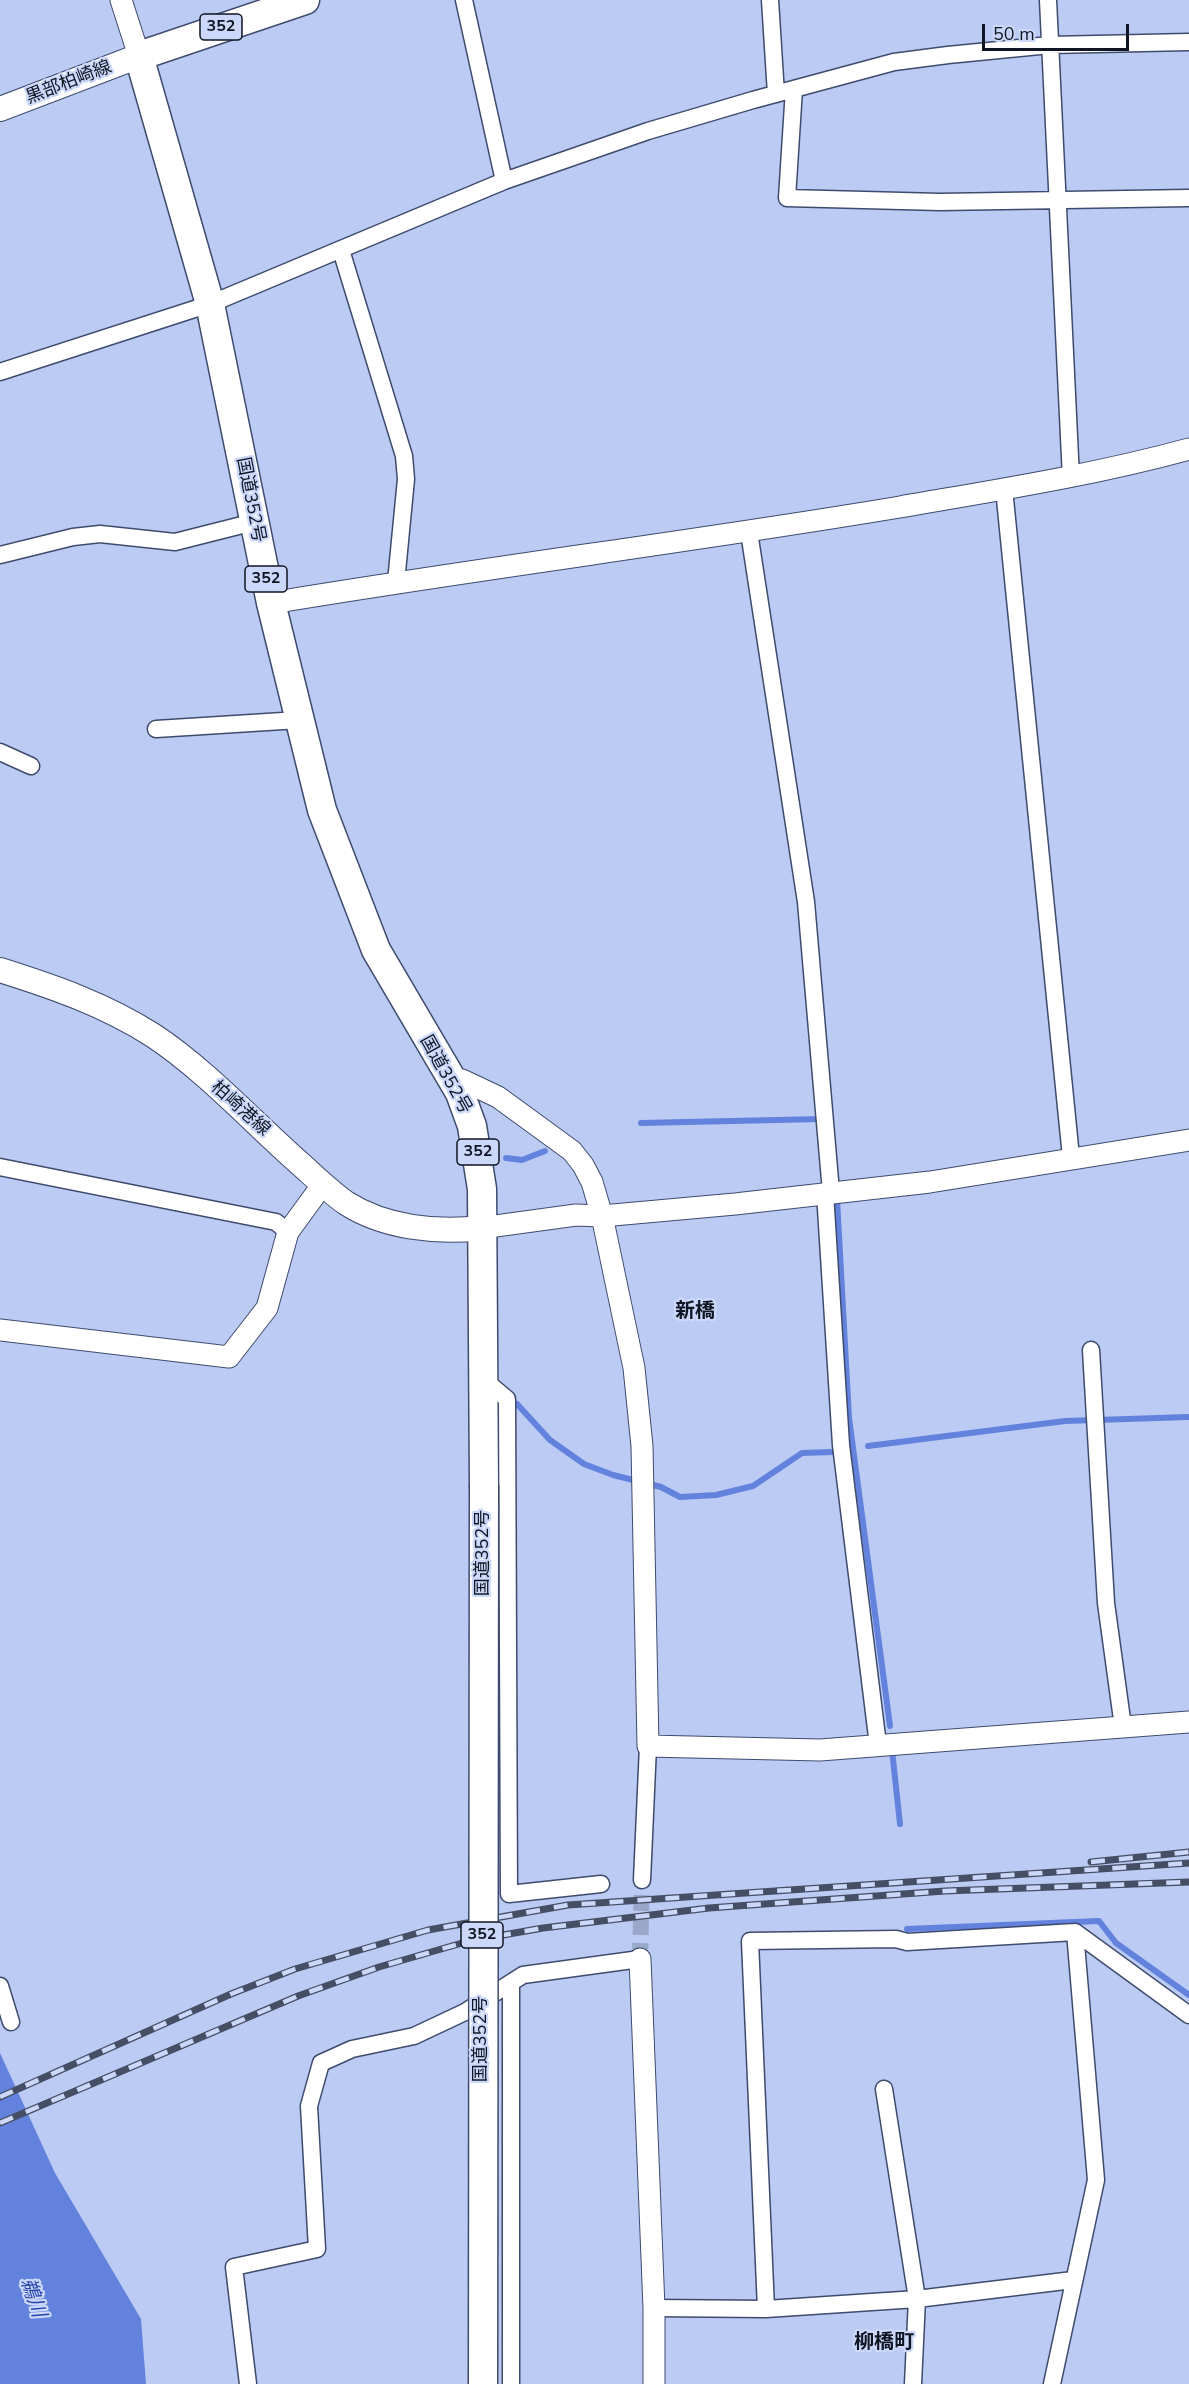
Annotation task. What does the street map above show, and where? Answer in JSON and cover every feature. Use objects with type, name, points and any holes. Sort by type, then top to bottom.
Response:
[{"type":"highway","name":"352","points":[[139,56],[250,8],[305,0]]},
{"type":"highway","name":"国道352号","points":[[139,56],[210,304],[271,603],[322,810],[376,950],[452,1080],[472,1126],[478,1149],[482,1228],[484,1485],[483,2384]]},
{"type":"main road","name":"黒部柏崎線","points":[[0,110],[139,56]]},
{"type":"main road","name":"柏崎港線","points":[[0,970],[86,999],[154,1036],[184,1058],[323,1184],[346,1202],[392,1222],[452,1232],[482,1228]]},
{"type":"street","points":[[121,0],[139,56]]},
{"type":"street","points":[[464,0],[504,180]]},
{"type":"street","points":[[770,0],[776,94]]},
{"type":"street","points":[[1048,0],[1071,478]]},
{"type":"street","points":[[0,372],[210,304],[504,180],[648,131],[794,89],[894,62],[1050,45],[1189,42]]},
{"type":"street","points":[[794,89],[787,198],[940,202],[1189,198]]},
{"type":"street","points":[[341,250],[404,456],[406,479],[396,582]]},
{"type":"street","points":[[271,603],[396,582],[749,532],[1071,478],[1189,449]]},
{"type":"street","points":[[1004,489],[1071,1157]]},
{"type":"street","points":[[0,555],[73,537],[100,534],[175,542],[254,522]]},
{"type":"street","points":[[749,532],[806,902],[828,1192],[841,1445],[878,1745]]},
{"type":"street","points":[[156,729],[298,720]]},
{"type":"street","points":[[0,752],[31,766]]},
{"type":"street","points":[[452,1080],[462,1080],[489,1092],[529,1118],[572,1151],[592,1182],[602,1216],[634,1368],[642,1446],[648,1746],[642,1880]]},
{"type":"street","points":[[482,1228],[576,1215],[602,1216],[930,1182],[1071,1157],[1189,1140]]},
{"type":"street","points":[[0,1167],[276,1222],[288,1232]]},
{"type":"street","points":[[0,1330],[229,1357],[267,1308],[288,1232],[323,1184]]},
{"type":"street","points":[[1091,1350],[1107,1603],[1123,1727]]},
{"type":"street","points":[[483,1379],[507,1399],[509,1894],[601,1884]]},
{"type":"street","points":[[648,1746],[820,1750],[1189,1722]]},
{"type":"street","points":[[766,2309],[750,1941],[896,1939],[907,1942],[1076,1932],[1189,2015]]},
{"type":"street","points":[[1052,2384],[1096,2180],[1076,1932]]},
{"type":"street","points":[[248,2384],[234,2266],[317,2248],[309,2106],[321,2063],[352,2049],[414,2036],[465,2012],[523,1975],[640,1959],[654,2308],[654,2384]]},
{"type":"street","points":[[510,2384],[511,1983]]},
{"type":"street","points":[[0,1986],[11,2022]]},
{"type":"street","points":[[884,2089],[917,2299],[913,2384]]},
{"type":"street","points":[[654,2308],[766,2309],[917,2299],[1073,2280]]},
{"type":"water","name":"鵜川","points":[[0,2053],[55,2173],[141,2319],[146,2384],[0,2384]]},
{"type":"waterway","points":[[641,1123],[822,1119]]},
{"type":"waterway","points":[[506,1158],[522,1160],[545,1151]]},
{"type":"waterway","points":[[837,1199],[849,1418],[890,1726]]},
{"type":"waterway","points":[[517,1404],[550,1440],[584,1464],[613,1475],[661,1487],[680,1497],[716,1495],[753,1486],[802,1453],[833,1452]]},
{"type":"waterway","points":[[868,1446],[1065,1421],[1189,1417]]},
{"type":"waterway","points":[[892,1750],[900,1824]]},
{"type":"waterway","points":[[907,1929],[1099,1921],[1116,1943],[1189,1995]]},
{"type":"tunnel","points":[[640,1959],[642,1880]]},
{"type":"railway","points":[[1091,1862],[1189,1852]]},
{"type":"railway","points":[[0,2097],[231,1994],[295,1969],[428,1930],[568,1905],[1189,1863]]},
{"type":"railway","points":[[0,2123],[298,1996],[379,1967],[469,1941],[543,1928],[709,1908],[945,1891],[1189,1882]]},
{"type":"district","name":"新橋","points":[[695,1312]]},
{"type":"district","name":"柳橋町","points":[[884,2343]]}]
